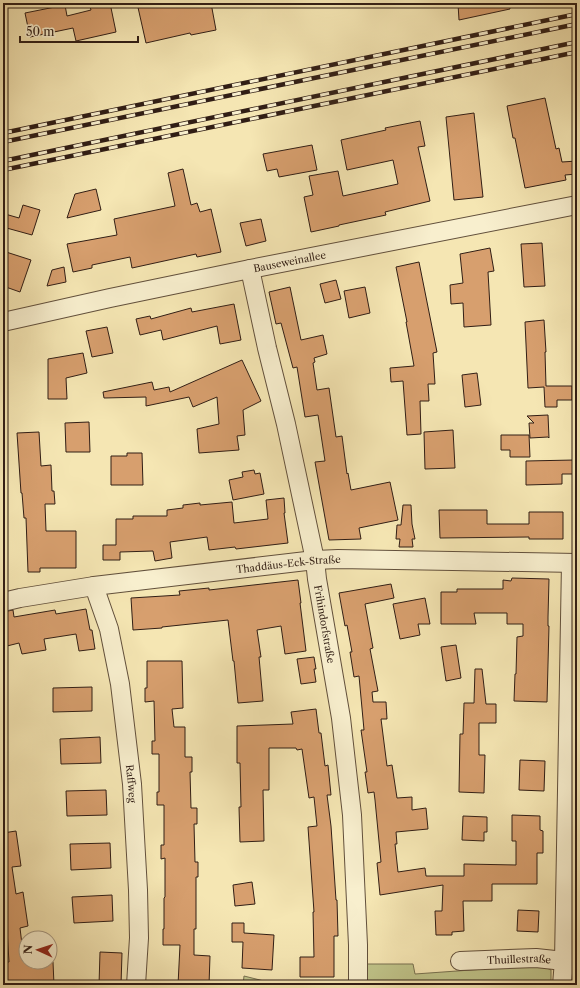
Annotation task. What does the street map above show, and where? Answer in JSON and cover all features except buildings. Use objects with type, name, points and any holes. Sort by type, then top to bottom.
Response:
[{"type":"street","name":"Bauseweinallee","points":[[3,322],[250,269],[577,205]]},
{"type":"street","name":"Frihindorfstraße","points":[[250,269],[267,348],[286,424],[315,560],[317,580],[341,718],[352,815],[358,945],[358,985]]},
{"type":"street","name":"Thaddäus-Eck-Straße","points":[[3,602],[94,586],[315,560],[368,559],[574,563]]},
{"type":"street","points":[[562,985],[571,961],[574,563]]},
{"type":"street","name":"Raffweg","points":[[94,586],[109,629],[117,668],[132,784],[139,938],[136,985]]},
{"type":"street","name":"Thuillestraße","points":[[460,961],[536,958],[571,961]]},
{"type":"green space","points":[[367,964],[413,964],[415,974],[541,965],[551,970],[551,985],[367,985]]},
{"type":"green space","points":[[244,976],[280,985],[243,985]]},
{"type":"railway","points":[[3,133],[577,14]]},
{"type":"railway","points":[[3,142],[577,24]]},
{"type":"railway","points":[[3,161],[577,42]]},
{"type":"railway","points":[[3,170],[577,52]]}]
